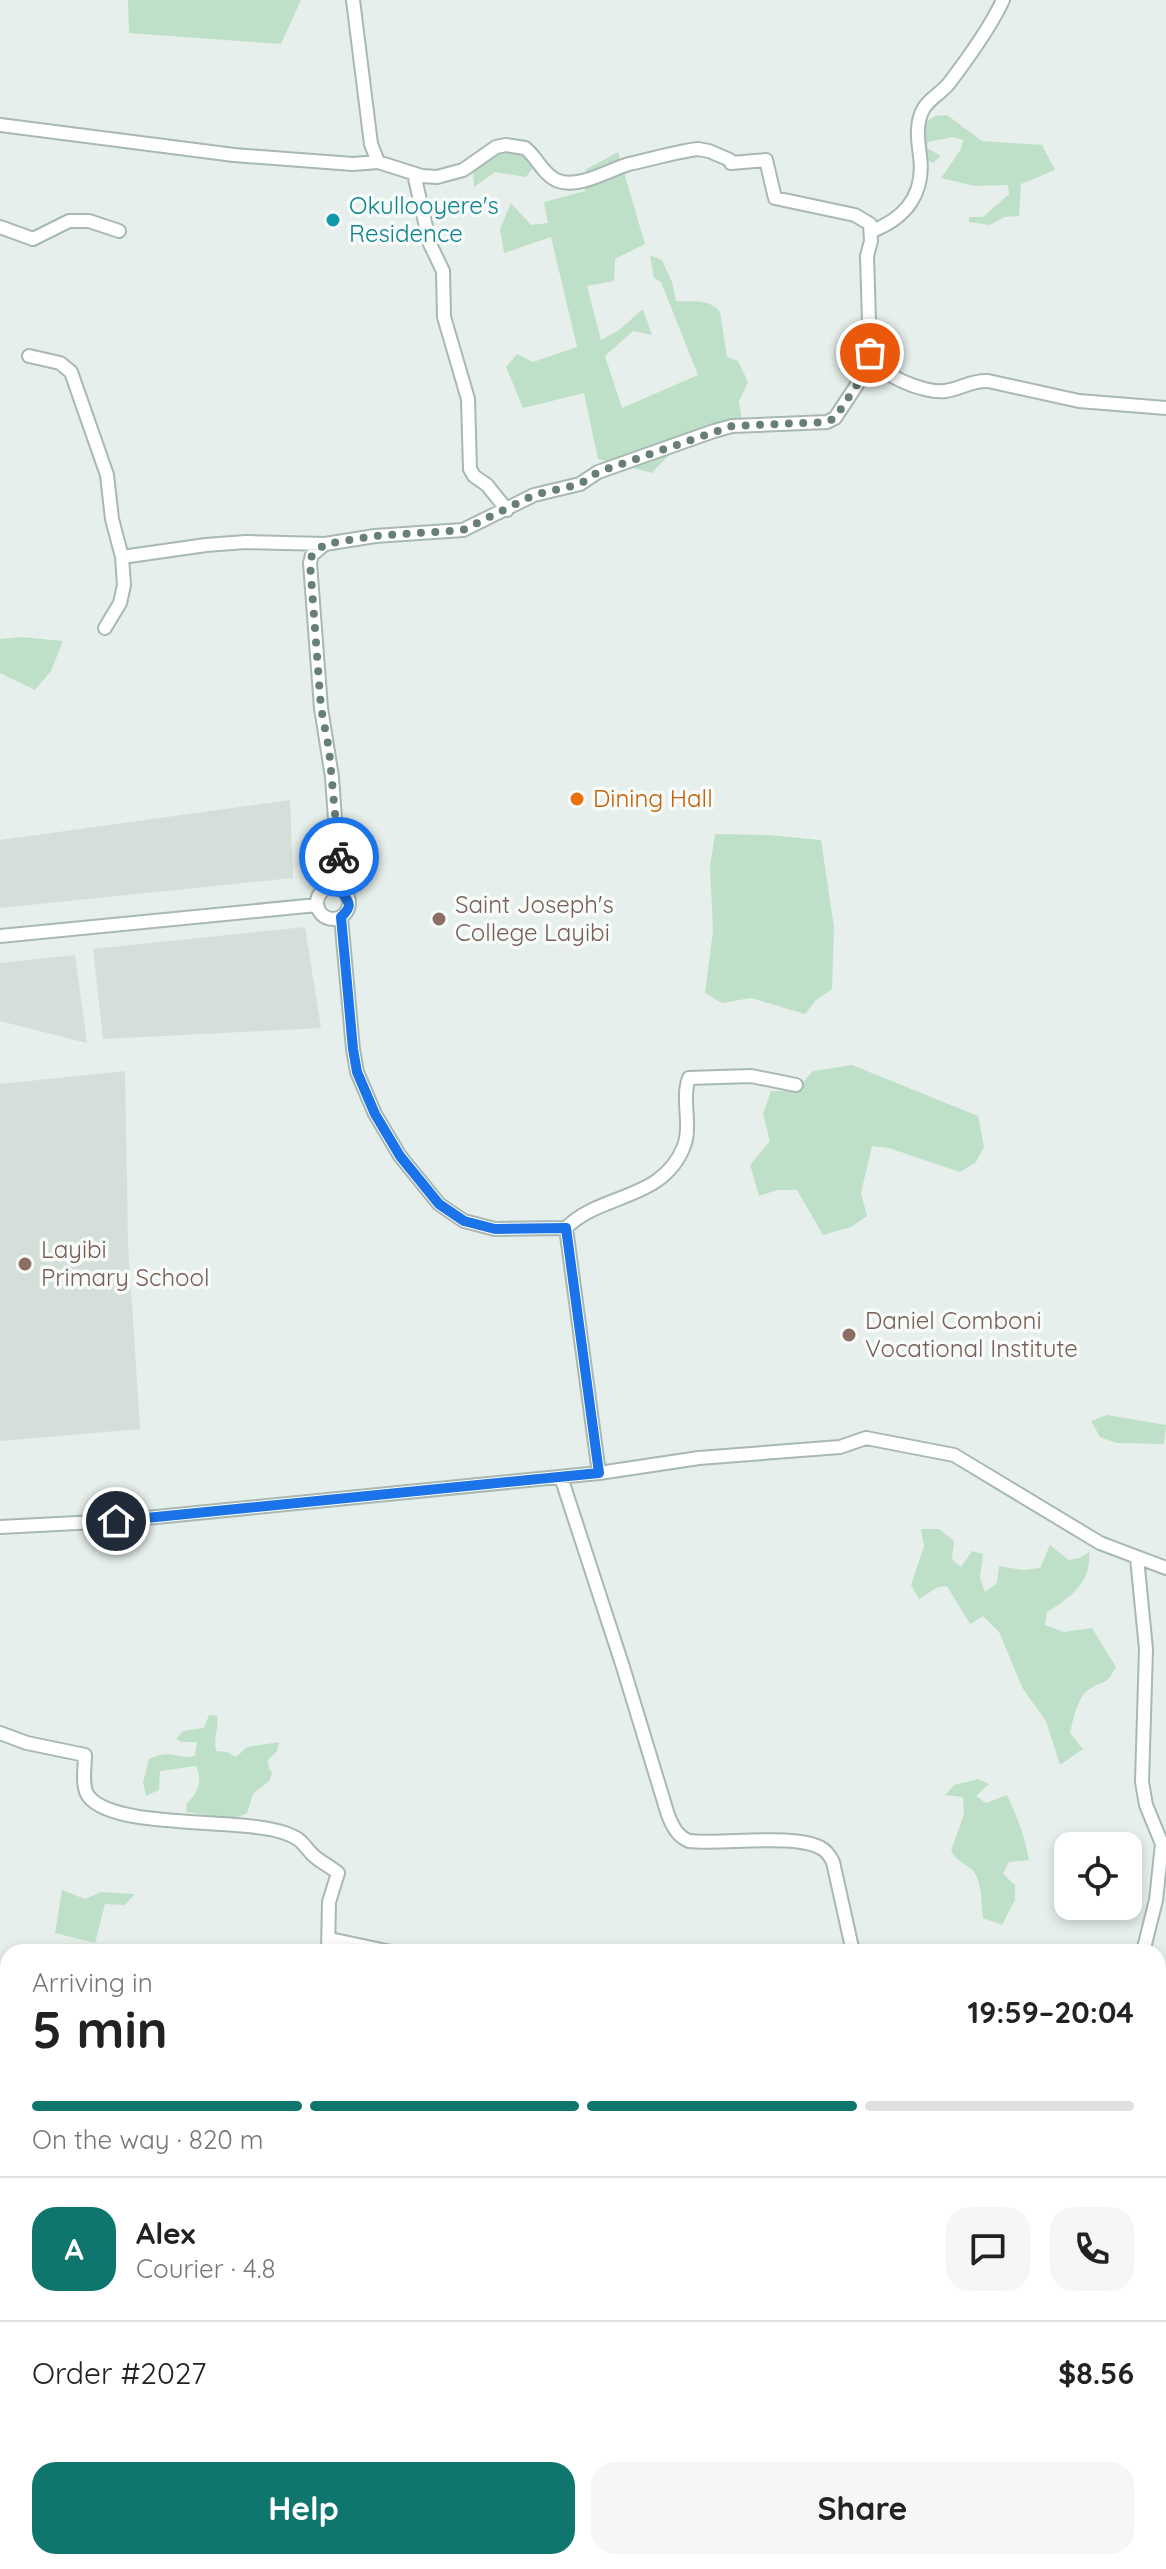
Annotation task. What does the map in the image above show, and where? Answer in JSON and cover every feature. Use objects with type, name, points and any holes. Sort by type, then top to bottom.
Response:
[{"type":"street","points":[[353,0],[371,144],[378,162]]},
{"type":"street","points":[[872,231],[890,224],[906,212],[914,198],[921,178],[917,142],[923,108],[948,85],[995,17],[1003,0]]},
{"type":"street","points":[[0,125],[213,153],[353,164],[378,162],[414,174],[437,177],[450,176],[463,170],[488,151],[506,145],[525,148],[546,173],[557,181],[569,182],[698,149],[709,151],[731,163],[766,160],[775,198],[855,215],[864,219],[872,231],[867,256],[872,362],[835,418],[827,422],[732,426],[598,472],[580,484],[534,495],[463,530],[375,536],[325,544],[246,542],[122,557]]},
{"type":"street","points":[[353,164],[371,144]]},
{"type":"street","points":[[414,174],[430,244],[443,271],[444,317],[468,399],[470,469],[507,510]]},
{"type":"street","points":[[0,227],[33,239],[69,221],[89,221],[119,231]]},
{"type":"street","points":[[29,356],[60,363],[71,372],[107,475],[124,585],[120,603],[105,628]]},
{"type":"street","points":[[872,362],[897,378],[935,391],[947,391],[976,380],[1079,401],[1166,408]]},
{"type":"street","points":[[325,544],[312,555],[310,563],[340,889],[349,902],[341,917],[331,919],[322,914],[317,905],[321,892],[327,888],[340,889]]},
{"type":"street","points":[[0,936],[317,905]]},
{"type":"street","points":[[341,917],[357,1072],[375,1114],[400,1156],[439,1204],[464,1221],[495,1229],[566,1228],[578,1216],[627,1198],[646,1187],[661,1177],[685,1142],[689,1078],[751,1076],[796,1085]]},
{"type":"street","points":[[566,1228],[599,1473]]},
{"type":"street","points":[[0,1527],[116,1521],[561,1477],[699,1458],[840,1447],[866,1438],[957,1456],[1094,1539],[1166,1568]]},
{"type":"street","points":[[561,1477],[675,1830],[689,1841],[779,1841],[824,1849],[833,1862],[851,1944]]},
{"type":"street","points":[[1137,1558],[1146,1649],[1142,1782],[1146,1805],[1162,1844],[1156,1900],[1145,1944]]},
{"type":"street","points":[[0,1733],[27,1743],[85,1755],[84,1787],[89,1796],[110,1811],[148,1818],[268,1829],[303,1842],[312,1854],[338,1873],[329,1902],[329,1944]]},
{"type":"shaded area","points":[[290,800],[293,878],[0,908],[0,840]]},
{"type":"shaded area","points":[[305,927],[321,1028],[103,1039],[93,949]]},
{"type":"shaded area","points":[[75,955],[87,1043],[0,1021],[0,963]]},
{"type":"shaded area","points":[[125,1071],[128,1242],[140,1429],[0,1441],[0,1084]]},
{"type":"green space","points":[[128,0],[301,0],[281,44],[129,33]]},
{"type":"green space","points":[[947,115],[982,141],[1042,145],[1055,170],[1021,184],[1019,216],[1004,217],[990,225],[969,222],[969,217],[983,217],[1009,194],[1008,185],[975,186],[941,178],[961,149],[963,140],[953,137],[928,142],[927,148],[941,156],[933,163],[926,159],[923,124],[935,116]]},
{"type":"green space","points":[[506,151],[528,156],[535,165],[526,177],[495,172],[474,187],[473,167]]},
{"type":"green space","points":[[618,152],[645,244],[615,259],[614,281],[587,286],[601,340],[619,330],[643,309],[652,335],[633,331],[605,356],[622,408],[698,375],[661,282],[654,278],[650,255],[662,260],[676,301],[706,303],[720,312],[727,357],[738,361],[748,382],[739,401],[742,421],[685,438],[652,473],[598,459],[584,393],[523,408],[506,367],[517,354],[533,362],[577,347],[551,237],[504,253],[500,229],[511,203],[531,225],[548,223],[544,202],[585,191],[585,170]]},
{"type":"green space","points":[[22,637],[63,641],[51,671],[35,690],[0,673],[0,639]]},
{"type":"green space","points":[[715,834],[821,840],[834,927],[832,989],[816,1000],[805,1014],[751,998],[722,1003],[705,993],[713,931],[710,866]]},
{"type":"green space","points":[[852,1065],[978,1116],[984,1147],[976,1162],[960,1172],[889,1148],[872,1146],[861,1193],[867,1216],[851,1227],[823,1235],[797,1190],[777,1190],[759,1196],[750,1165],[770,1141],[763,1114],[771,1091],[795,1091],[813,1071]]},
{"type":"green space","points":[[1107,1415],[1166,1425],[1164,1444],[1117,1443],[1100,1437],[1091,1421]]},
{"type":"green space","points":[[921,1529],[939,1529],[954,1541],[952,1559],[961,1567],[972,1551],[983,1554],[980,1578],[985,1592],[997,1583],[999,1566],[1022,1570],[1040,1568],[1050,1545],[1069,1560],[1089,1552],[1083,1580],[1071,1595],[1047,1612],[1045,1625],[1064,1632],[1092,1628],[1116,1667],[1106,1681],[1092,1687],[1081,1699],[1070,1733],[1083,1749],[1060,1765],[1046,1721],[1023,1689],[999,1632],[983,1616],[970,1624],[947,1586],[938,1587],[919,1599],[911,1585],[924,1546]]},
{"type":"green space","points":[[209,1715],[217,1716],[216,1751],[236,1757],[247,1747],[279,1742],[277,1751],[268,1760],[272,1772],[270,1780],[253,1794],[247,1813],[234,1819],[186,1812],[187,1803],[198,1786],[196,1766],[160,1771],[159,1790],[146,1796],[143,1782],[149,1759],[163,1754],[195,1756],[197,1742],[176,1739],[183,1731],[204,1728]]},
{"type":"green space","points":[[978,1779],[989,1784],[976,1796],[986,1803],[1007,1795],[1029,1860],[1009,1862],[1003,1874],[1015,1885],[1015,1900],[1002,1925],[983,1918],[977,1878],[951,1851],[964,1814],[963,1797],[945,1795],[954,1785]]},
{"type":"green space","points":[[62,1890],[85,1899],[101,1892],[135,1894],[125,1905],[105,1904],[95,1943],[55,1933]]},
{"type":"way so far","points":[[339,857],[329,749],[321,708],[310,563],[312,555],[325,544],[391,534],[463,530],[534,495],[580,484],[598,472],[732,426],[827,422],[835,418],[872,362],[870,353]]},
{"type":"place","name":"Okullooyere's Residence","points":[[333,220]]},
{"type":"place","name":"Dining Hall","points":[[577,799]]},
{"type":"place","name":"Saint Joseph's College Layibi","points":[[439,919]]},
{"type":"place","name":"Layibi Primary School","points":[[25,1264]]},
{"type":"place","name":"Daniel Comboni Vocational Institute","points":[[849,1335]]},
{"type":"route","points":[[116,1521],[599,1473],[566,1228],[495,1229],[455,1216],[439,1204],[400,1156],[365,1092],[353,1049],[341,917],[349,902],[340,889],[339,857]]}]
